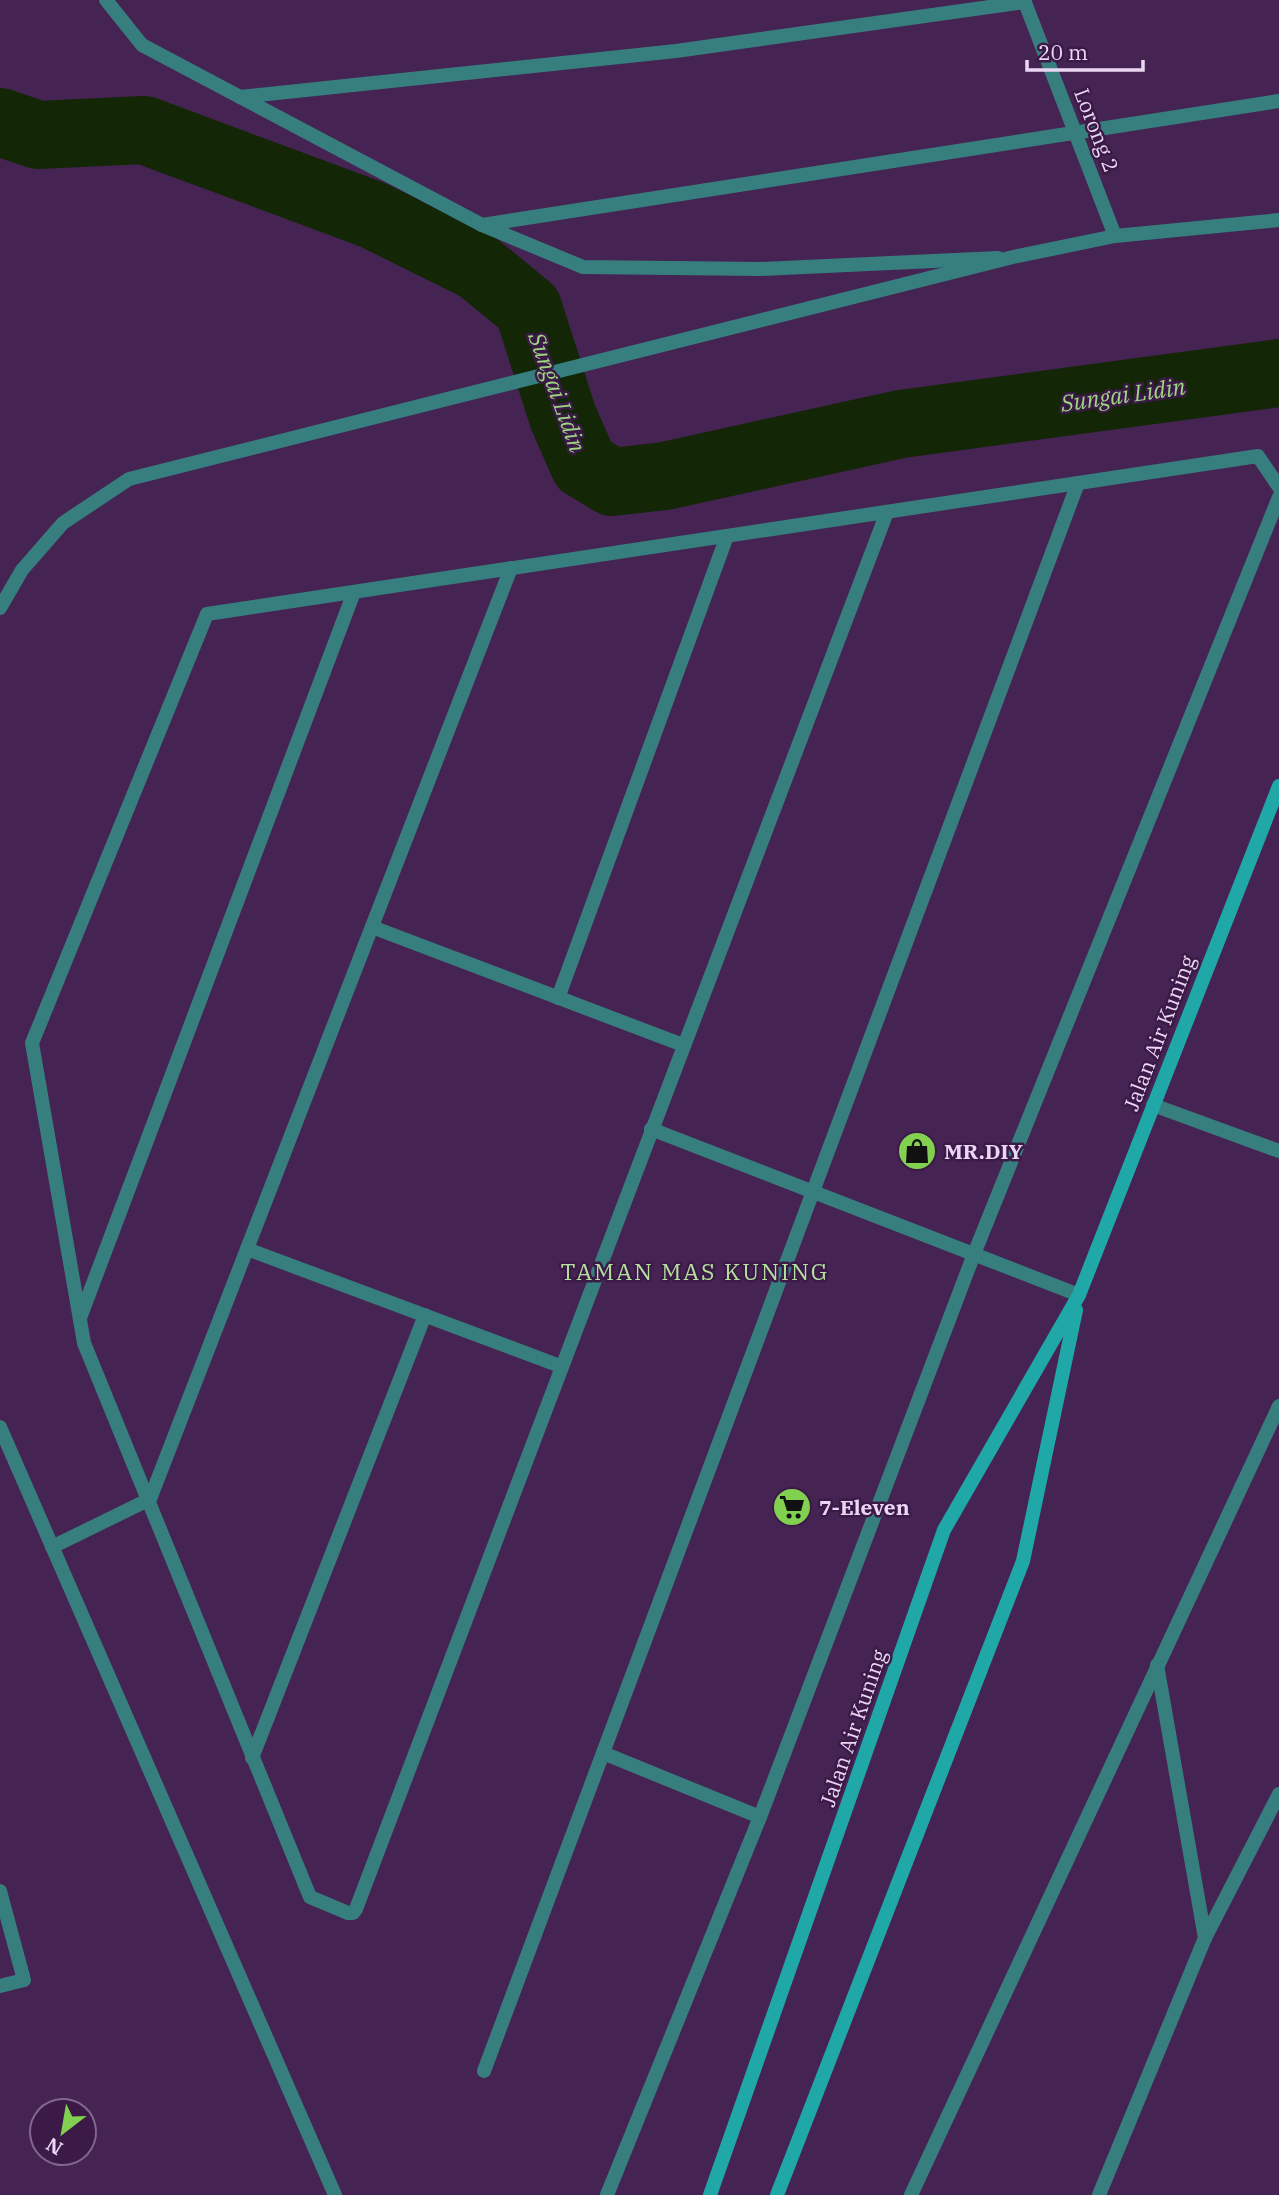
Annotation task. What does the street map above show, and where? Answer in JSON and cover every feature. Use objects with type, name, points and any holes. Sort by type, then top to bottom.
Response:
[{"type":"main road","name":"Jalan Air Kuning","points":[[710,2195],[944,1530],[1079,1295],[1279,786]]},
{"type":"main road","name":"Jalan Air Kuning","points":[[777,2195],[1023,1561],[1079,1295]]},
{"type":"street","points":[[106,0],[142,45],[482,225],[583,267],[760,269],[1013,257]]},
{"type":"street","points":[[240,97],[676,51],[1025,1]]},
{"type":"street","name":"Lorong 2","points":[[1025,1],[1115,236]]},
{"type":"street","points":[[482,225],[1279,101]]},
{"type":"street","points":[[0,608],[22,570],[63,523],[129,479],[1013,257],[1115,236],[1279,220]]},
{"type":"street","points":[[887,512],[353,1913],[310,1897],[84,1343],[32,1043],[206,614],[1258,456],[1279,487]]},
{"type":"street","points":[[484,2071],[1078,483]]},
{"type":"street","points":[[607,2195],[760,1817],[974,1254],[1279,497]]},
{"type":"street","points":[[558,998],[727,536]]},
{"type":"street","points":[[52,1547],[149,1499],[511,568]]},
{"type":"street","points":[[79,1318],[354,592]]},
{"type":"street","points":[[372,927],[683,1045]]},
{"type":"street","points":[[1153,1105],[1279,1151]]},
{"type":"street","points":[[651,1129],[1079,1295]]},
{"type":"street","points":[[247,1249],[560,1366]]},
{"type":"street","points":[[252,1758],[425,1315]]},
{"type":"street","points":[[911,2195],[1279,1406]]},
{"type":"street","points":[[0,1427],[335,2195]]},
{"type":"street","points":[[1157,1665],[1205,1938]]},
{"type":"street","points":[[603,1753],[760,1817]]},
{"type":"street","points":[[1099,2195],[1205,1938],[1279,1794]]},
{"type":"street","points":[[0,1891],[24,1980],[0,1986]]},
{"type":"waterway","name":"Sungai Lidin","points":[[0,122],[38,135],[144,130],[373,215],[478,267],[528,308],[563,417],[584,465],[612,482],[665,476],[901,424],[1279,373]]},
{"type":"place","name":"MR.DIY","points":[[917,1151]]},
{"type":"place","name":"7-Eleven","points":[[792,1507]]},
{"type":"district","name":"TAMAN MAS KUNING","points":[[695,1271]]}]
